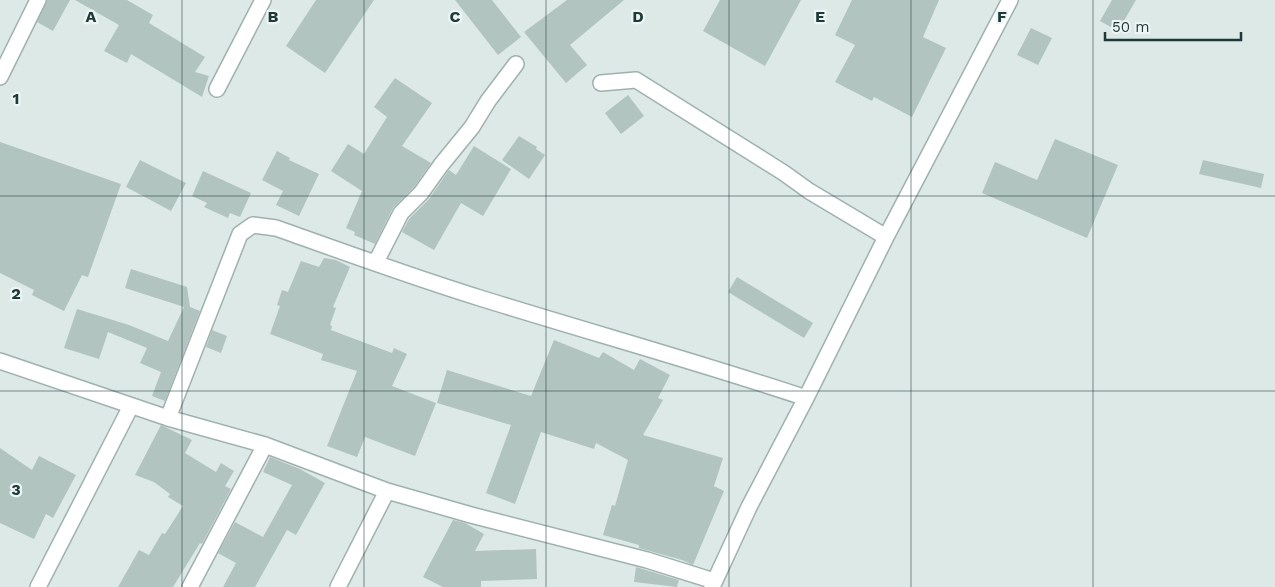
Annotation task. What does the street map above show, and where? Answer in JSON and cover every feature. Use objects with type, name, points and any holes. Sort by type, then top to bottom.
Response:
[{"type":"street","points":[[0,77],[38,0]]},
{"type":"street","points":[[217,89],[263,0]]},
{"type":"street","points":[[0,361],[168,418],[264,445],[387,491],[471,515],[647,560],[713,584],[749,507],[806,398],[886,237],[1010,0]]},
{"type":"street","points":[[376,262],[401,213],[421,194],[440,166],[472,127],[488,101],[516,64]]},
{"type":"street","points":[[602,82],[636,80],[776,168],[809,191],[886,237]]},
{"type":"street","points":[[168,418],[212,310],[227,263],[240,234],[253,225],[276,228],[477,297],[729,372],[806,398]]},
{"type":"street","points":[[38,587],[131,406]]},
{"type":"street","points":[[190,587],[264,445]]},
{"type":"street","points":[[338,587],[387,491]]},
{"type":"building","points":[[47,0],[70,0],[53,31],[37,22]]},
{"type":"building","points":[[75,0],[127,0],[153,15],[149,23],[205,57],[195,72],[209,76],[202,97],[131,54],[127,63],[104,51],[119,25]]},
{"type":"building","points":[[316,0],[374,0],[325,73],[286,46]]},
{"type":"building","points":[[455,0],[492,0],[521,37],[498,55]]},
{"type":"building","points":[[567,0],[624,0],[570,45],[587,65],[566,83],[524,32]]},
{"type":"building","points":[[720,0],[801,0],[765,66],[703,31]]},
{"type":"building","points":[[852,0],[939,0],[923,37],[946,48],[912,117],[874,97],[872,101],[835,82],[855,45],[835,35]]},
{"type":"building","points":[[1112,0],[1136,0],[1118,31],[1100,21]]},
{"type":"building","points":[[1031,28],[1052,38],[1038,65],[1017,55]]},
{"type":"building","points":[[395,78],[432,103],[402,146],[431,163],[414,187],[393,208],[375,244],[354,235],[355,232],[346,228],[362,191],[331,171],[348,144],[364,154],[387,117],[374,107]]},
{"type":"building","points":[[628,95],[644,116],[621,134],[605,113]]},
{"type":"building","points":[[519,136],[537,147],[536,149],[545,155],[529,179],[502,160]]},
{"type":"building","points":[[1055,139],[1118,165],[1087,238],[982,193],[995,162],[1037,180]]},
{"type":"building","points":[[0,142],[121,184],[88,277],[82,275],[64,311],[32,295],[34,290],[0,273]]},
{"type":"building","points":[[474,146],[511,169],[483,216],[461,203],[434,250],[402,232],[409,219],[429,199],[449,170],[456,175]]},
{"type":"building","points":[[277,151],[290,158],[289,160],[319,174],[299,216],[276,205],[283,191],[262,180]]},
{"type":"building","points":[[140,160],[186,183],[171,211],[126,187]]},
{"type":"building","points":[[1203,160],[1264,174],[1261,188],[1199,174]]},
{"type":"building","points":[[203,171],[251,193],[240,217],[230,213],[228,218],[204,207],[207,203],[192,196]]},
{"type":"building","points":[[324,258],[336,260],[350,267],[333,307],[336,308],[330,325],[332,326],[331,330],[392,353],[394,348],[407,354],[392,386],[436,403],[415,456],[365,437],[357,457],[327,446],[357,371],[321,360],[323,354],[270,334],[280,306],[277,305],[282,290],[288,292],[301,261],[319,267]]},
{"type":"building","points":[[131,269],[187,287],[190,307],[200,311],[165,401],[152,396],[161,372],[140,363],[147,348],[108,332],[99,359],[64,348],[77,309],[129,325],[168,341],[184,307],[125,288]]},
{"type":"building","points":[[737,277],[813,323],[804,338],[728,292]]},
{"type":"building","points":[[212,330],[227,336],[221,353],[206,347]]},
{"type":"building","points":[[554,340],[599,358],[603,352],[634,370],[640,359],[670,375],[658,398],[663,400],[643,435],[723,458],[714,486],[724,491],[693,565],[639,548],[639,545],[603,535],[612,505],[615,506],[628,460],[596,443],[594,449],[541,432],[515,504],[486,493],[511,425],[437,403],[447,370],[531,396]]},
{"type":"building","points":[[161,425],[192,440],[185,453],[216,472],[221,463],[234,471],[225,486],[231,489],[202,544],[200,543],[173,587],[118,587],[139,550],[149,555],[162,533],[165,534],[183,506],[168,497],[170,494],[154,482],[135,475]]},
{"type":"building","points":[[0,448],[32,470],[39,456],[76,475],[53,518],[46,514],[34,539],[0,523]]},
{"type":"building","points":[[270,457],[300,469],[325,483],[296,535],[287,530],[255,587],[223,587],[236,563],[218,553],[235,522],[263,537],[292,485],[263,472]]},
{"type":"building","points":[[453,520],[465,523],[484,534],[475,551],[536,549],[537,579],[481,581],[481,587],[443,587],[423,577]]},
{"type":"building","points":[[636,567],[679,580],[677,587],[634,582]]}]
